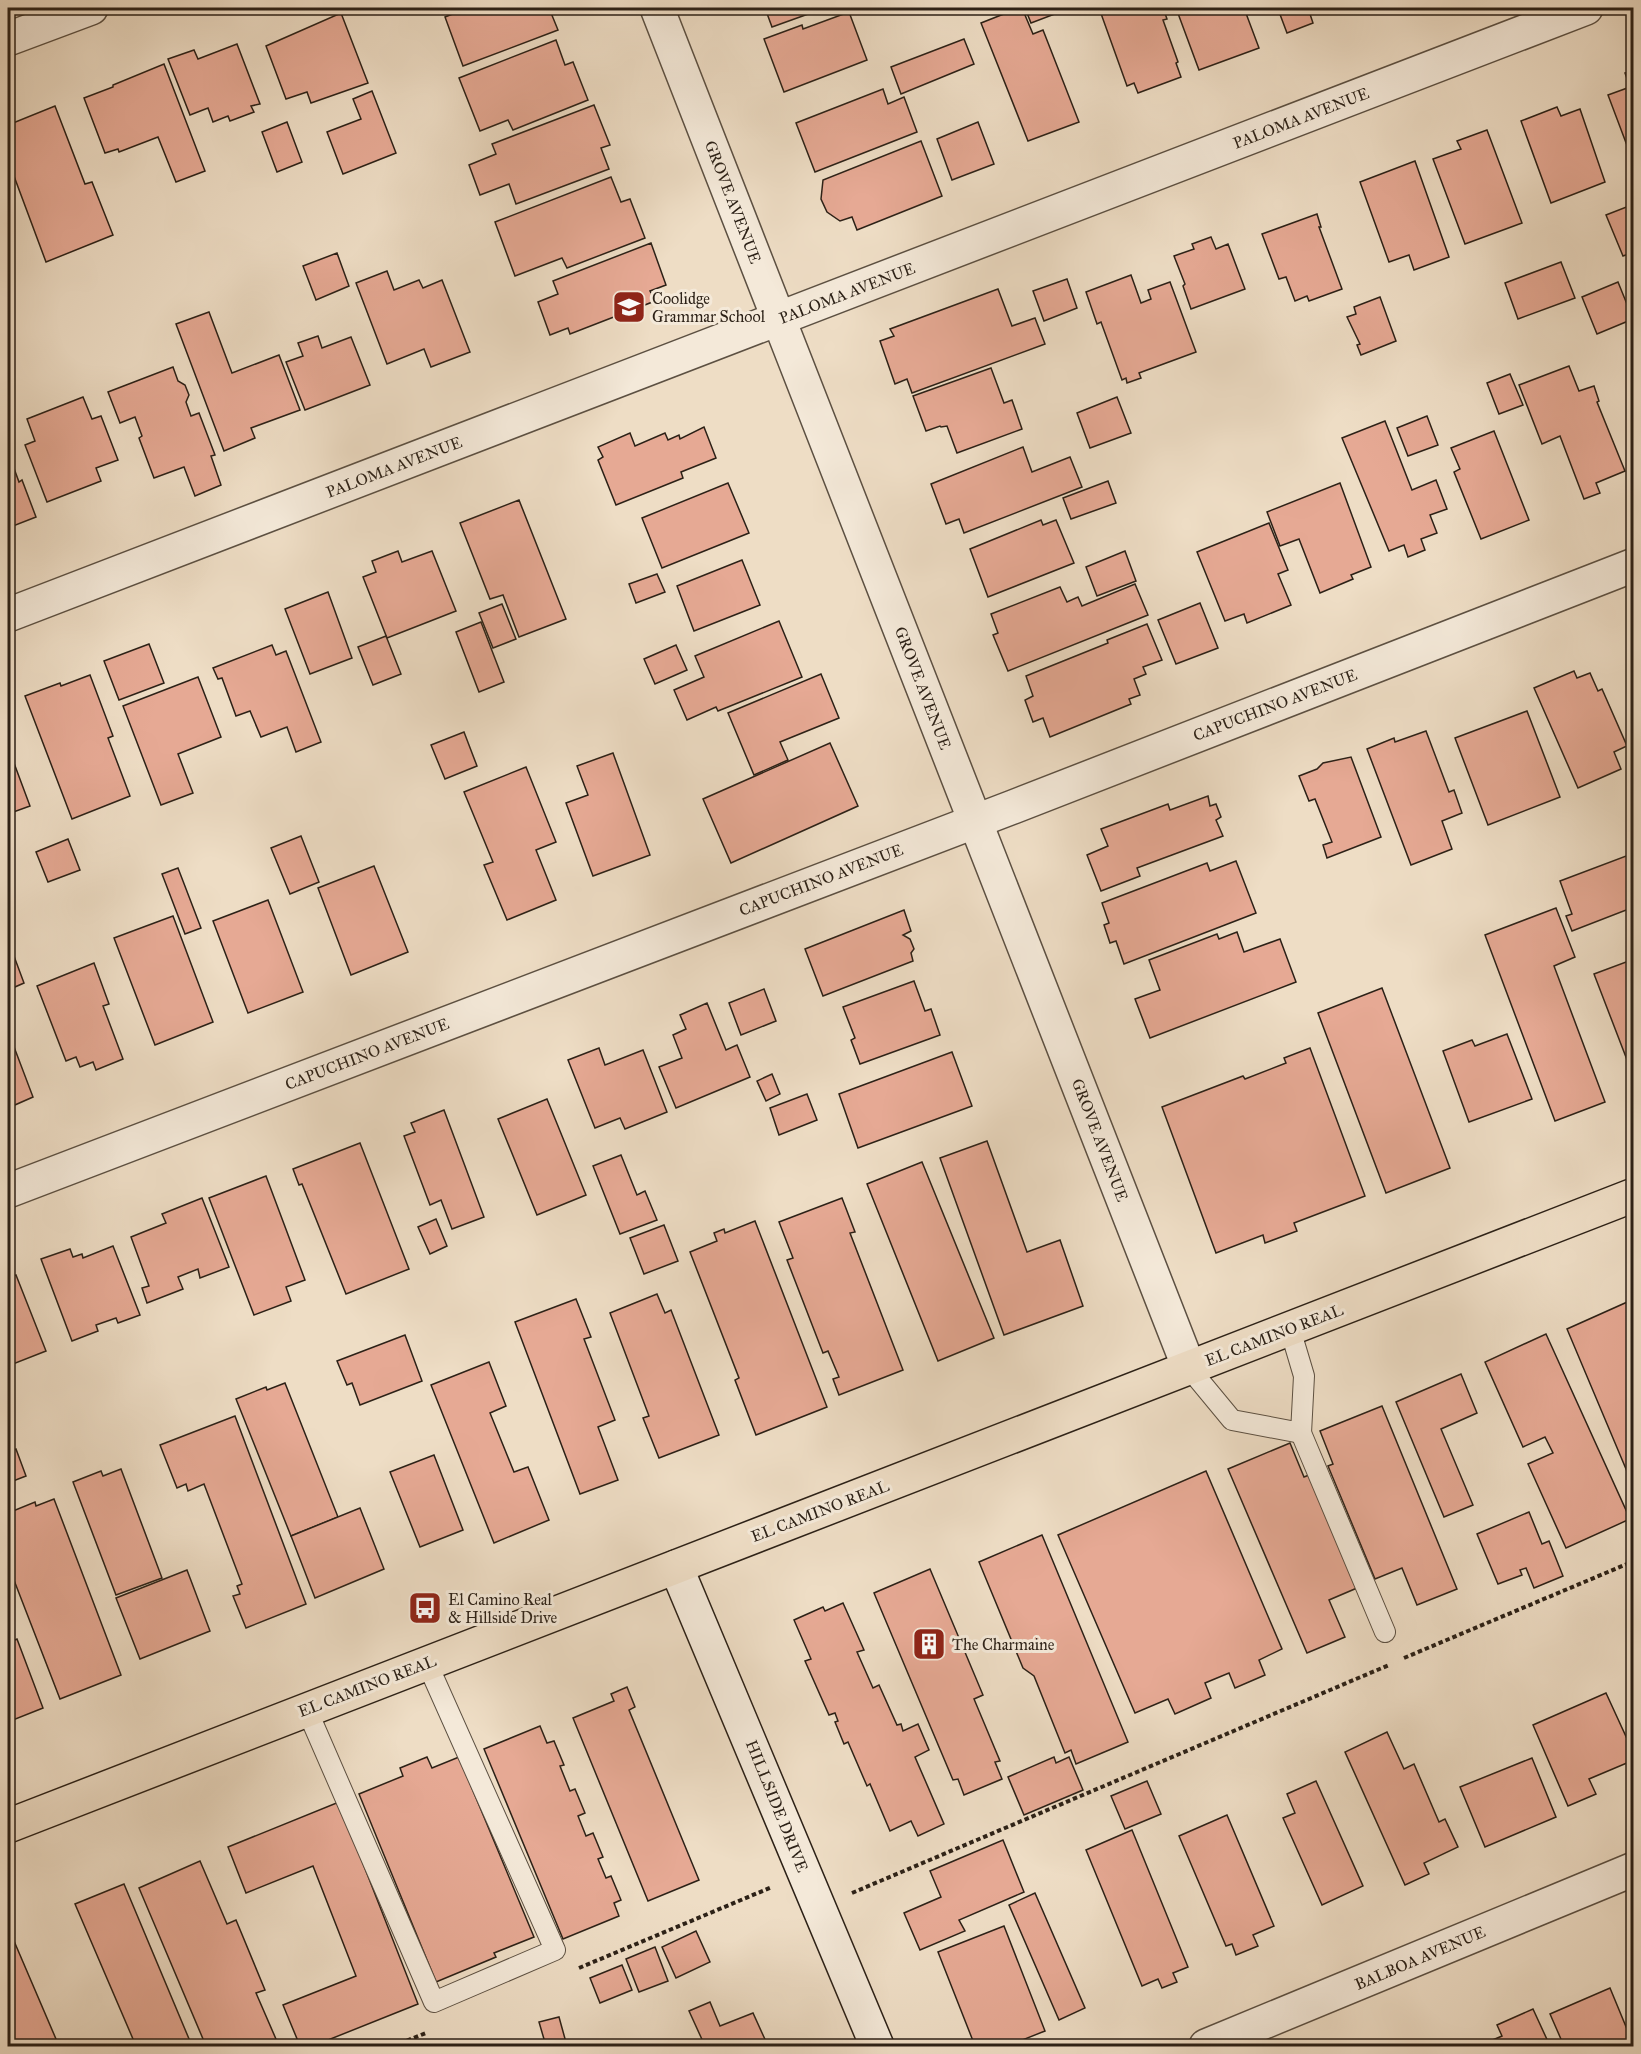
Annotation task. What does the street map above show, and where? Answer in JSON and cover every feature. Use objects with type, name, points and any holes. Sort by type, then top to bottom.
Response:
[{"type":"main road","name":"EL CAMINO REAL","points":[[8,1826],[1634,1195]]},
{"type":"street","points":[[8,39],[91,8]]},
{"type":"street","name":"GROVE AVENUE","points":[[657,8],[1189,1368]]},
{"type":"street","name":"PALOMA AVENUE","points":[[8,615],[1586,8]]},
{"type":"street","name":"CAPUCHINO AVENUE","points":[[8,1191],[975,822],[1634,565]]},
{"type":"street","name":"HILLSIDE DRIVE","points":[[676,1567],[877,2046]]},
{"type":"street","name":"BALBOA AVENUE","points":[[1206,2046],[1634,1869]]},
{"type":"lane","points":[[1290,1329],[1304,1376],[1301,1433],[1384,1632]]},
{"type":"lane","points":[[1189,1368],[1232,1420],[1301,1433]]},
{"type":"lane","points":[[307,1710],[434,2002],[555,1950],[427,1663]]},
{"type":"path","points":[[1402,1659],[1634,1561]]},
{"type":"path","points":[[818,1907],[1391,1664]]},
{"type":"path","points":[[577,1969],[804,1874]]},
{"type":"path","points":[[393,2046],[437,2028]]},
{"type":"building","points":[[468,8],[549,8],[558,30],[463,66],[445,17]]},
{"type":"building","points":[[765,8],[825,8],[772,27]]},
{"type":"building","points":[[1022,8],[1033,34],[1043,30],[1079,122],[1028,141],[981,23]]},
{"type":"building","points":[[1025,8],[1067,8],[1068,9],[1031,23]]},
{"type":"building","points":[[1099,8],[1163,8],[1167,19],[1163,20],[1181,77],[1138,93],[1134,83],[1127,86]]},
{"type":"building","points":[[1176,8],[1244,8],[1259,48],[1199,70]]},
{"type":"building","points":[[1329,8],[1310,14],[1313,23],[1287,33],[1278,9]]},
{"type":"building","points":[[849,12],[867,60],[784,92],[764,39],[802,25],[803,29]]},
{"type":"building","points":[[341,13],[368,83],[311,103],[307,92],[286,99],[266,46]]},
{"type":"building","points":[[964,39],[974,64],[901,94],[891,67]]},
{"type":"building","points":[[556,40],[565,65],[573,62],[588,100],[513,130],[508,120],[480,131],[459,78]]},
{"type":"building","points":[[237,44],[260,104],[251,106],[254,112],[230,121],[228,116],[213,122],[208,108],[190,115],[168,59],[194,50],[198,59]]},
{"type":"building","points":[[164,64],[205,171],[176,182],[158,137],[119,152],[118,149],[105,153],[84,98]]},
{"type":"building","points":[[1634,70],[1634,164],[1608,95],[1630,87],[1625,73]]},
{"type":"building","points":[[883,89],[888,104],[904,97],[917,132],[815,172],[796,123]]},
{"type":"building","points":[[372,91],[396,153],[343,174],[327,132],[361,119],[353,99]]},
{"type":"building","points":[[594,105],[610,145],[601,148],[609,169],[516,204],[509,184],[480,195],[469,165],[496,154],[492,144]]},
{"type":"building","points":[[55,106],[85,184],[92,182],[113,235],[46,262],[8,160],[8,125]]},
{"type":"building","points":[[1557,107],[1561,116],[1580,109],[1605,182],[1551,203],[1521,121]]},
{"type":"building","points":[[287,122],[302,162],[277,172],[262,132]]},
{"type":"building","points":[[978,122],[994,164],[952,180],[937,139]]},
{"type":"building","points":[[1487,130],[1522,223],[1465,244],[1433,159],[1461,149],[1457,141]]},
{"type":"building","points":[[921,141],[942,196],[857,230],[852,217],[840,221],[827,212],[821,199],[823,180]]},
{"type":"building","points":[[1415,161],[1449,257],[1414,270],[1409,255],[1389,262],[1360,182]]},
{"type":"building","points":[[611,177],[621,202],[630,199],[645,238],[567,268],[562,258],[515,276],[495,222]]},
{"type":"building","points":[[1634,204],[1634,252],[1623,256],[1606,215]]},
{"type":"building","points":[[1317,214],[1321,227],[1319,227],[1342,289],[1309,301],[1307,296],[1295,301],[1286,277],[1279,279],[1262,234]]},
{"type":"building","points":[[1211,237],[1216,249],[1228,244],[1245,289],[1191,309],[1183,286],[1185,284],[1174,256],[1194,249],[1192,244]]},
{"type":"building","points":[[651,243],[666,285],[650,291],[655,301],[570,334],[568,328],[550,335],[538,302],[558,294],[553,281]]},
{"type":"building","points":[[337,253],[349,286],[316,300],[303,266]]},
{"type":"building","points":[[1561,262],[1575,298],[1518,319],[1505,283]]},
{"type":"building","points":[[387,271],[394,290],[419,280],[423,288],[442,280],[470,352],[431,367],[424,349],[387,364],[356,283]]},
{"type":"building","points":[[1131,275],[1141,303],[1151,299],[1148,290],[1170,282],[1196,352],[1139,373],[1141,378],[1127,383],[1126,378],[1122,380],[1101,322],[1097,324],[1086,292]]},
{"type":"building","points":[[1067,279],[1077,308],[1044,321],[1033,291]]},
{"type":"building","points":[[1618,282],[1633,319],[1597,334],[1582,297]]},
{"type":"building","points":[[998,289],[1012,326],[1035,318],[1045,344],[912,393],[907,379],[895,384],[880,341],[894,336],[890,329]]},
{"type":"building","points":[[1380,297],[1396,341],[1361,355],[1357,345],[1360,344],[1347,317],[1356,314],[1354,307]]},
{"type":"building","points":[[209,312],[232,373],[279,355],[300,410],[251,428],[255,438],[224,451],[176,324]]},
{"type":"building","points":[[318,336],[322,348],[351,337],[370,385],[305,410],[286,362],[303,356],[298,343]]},
{"type":"building","points":[[1569,366],[1579,391],[1594,386],[1599,401],[1597,402],[1625,471],[1596,483],[1600,493],[1584,499],[1560,436],[1542,444],[1519,385]]},
{"type":"building","points":[[173,367],[178,381],[185,385],[189,395],[186,402],[191,416],[199,413],[215,455],[211,456],[221,485],[195,496],[184,467],[154,478],[139,438],[142,436],[135,417],[120,423],[108,392]]},
{"type":"building","points":[[991,368],[1004,403],[1012,400],[1022,429],[957,453],[947,426],[926,431],[913,396]]},
{"type":"building","points":[[1510,374],[1523,405],[1499,414],[1487,383]]},
{"type":"building","points":[[83,397],[92,419],[101,416],[118,460],[96,468],[101,481],[47,502],[25,445],[35,441],[27,419]]},
{"type":"building","points":[[1117,397],[1131,433],[1090,448],[1077,413]]},
{"type":"building","points":[[1427,416],[1438,445],[1408,456],[1397,428]]},
{"type":"building","points":[[1385,421],[1412,490],[1436,480],[1447,509],[1430,515],[1437,533],[1421,539],[1425,550],[1408,557],[1404,545],[1389,551],[1342,438]]},
{"type":"building","points":[[704,427],[716,458],[681,472],[683,478],[616,505],[598,460],[603,457],[598,447],[630,433],[635,446],[665,433],[668,440],[679,435],[680,439]]},
{"type":"building","points":[[1494,431],[1529,520],[1481,539],[1454,472],[1460,469],[1451,448]]},
{"type":"building","points":[[1023,447],[1032,472],[1070,457],[1082,487],[964,533],[959,519],[946,524],[931,484]]},
{"type":"building","points":[[8,452],[36,517],[8,528]]},
{"type":"building","points":[[1108,481],[1116,503],[1071,519],[1063,498]]},
{"type":"building","points":[[728,483],[749,533],[662,568],[642,518]]},
{"type":"building","points":[[1340,483],[1371,567],[1351,575],[1353,579],[1320,593],[1299,539],[1280,546],[1267,512]]},
{"type":"building","points":[[519,500],[566,619],[519,637],[503,595],[490,599],[460,523]]},
{"type":"building","points":[[1041,520],[1043,525],[1056,520],[1074,563],[988,597],[970,549]]},
{"type":"building","points":[[1269,523],[1288,570],[1278,574],[1291,605],[1247,623],[1244,614],[1225,621],[1197,552]]},
{"type":"building","points":[[398,551],[402,562],[432,551],[456,611],[387,638],[363,577],[376,572],[372,561]]},
{"type":"building","points":[[1125,551],[1136,581],[1097,596],[1086,567]]},
{"type":"building","points":[[742,560],[760,605],[694,631],[677,586]]},
{"type":"building","points":[[657,574],[665,592],[636,603],[629,584]]},
{"type":"building","points":[[1135,584],[1148,615],[1008,671],[993,635],[998,633],[991,614],[1060,587],[1067,602],[1078,597],[1082,606]]},
{"type":"building","points":[[328,592],[352,658],[310,674],[285,609]]},
{"type":"building","points":[[1200,603],[1218,648],[1176,664],[1158,620]]},
{"type":"building","points":[[502,604],[516,639],[493,648],[479,613]]},
{"type":"building","points":[[779,621],[802,677],[718,711],[716,707],[687,720],[674,690],[704,677],[695,656]]},
{"type":"building","points":[[481,622],[504,682],[479,692],[456,632]]},
{"type":"building","points":[[1147,624],[1162,660],[1143,667],[1146,674],[1134,679],[1140,695],[1129,699],[1131,704],[1050,737],[1043,718],[1033,722],[1025,700],[1033,696],[1026,676],[1108,643],[1107,640]]},
{"type":"building","points":[[386,636],[401,674],[373,685],[358,647]]},
{"type":"building","points":[[149,644],[164,683],[119,700],[104,661]]},
{"type":"building","points":[[272,645],[276,655],[286,651],[321,742],[296,752],[287,727],[261,737],[250,711],[236,716],[222,678],[218,679],[213,668]]},
{"type":"building","points":[[676,645],[687,670],[655,684],[644,659]]},
{"type":"building","points":[[1574,671],[1577,678],[1590,673],[1598,691],[1602,689],[1627,746],[1614,752],[1621,769],[1578,788],[1534,688]]},
{"type":"building","points":[[821,674],[839,718],[780,742],[788,760],[754,775],[728,713]]},
{"type":"building","points":[[90,675],[113,736],[108,738],[130,796],[72,819],[25,696]]},
{"type":"building","points":[[198,677],[221,737],[178,754],[193,793],[161,805],[123,706]]},
{"type":"building","points":[[1527,711],[1560,797],[1488,825],[1455,738]]},
{"type":"building","points":[[1426,731],[1449,792],[1454,790],[1462,813],[1442,821],[1452,849],[1411,865],[1367,749],[1394,738],[1395,742]]},
{"type":"building","points":[[464,732],[477,766],[445,779],[431,745]]},
{"type":"building","points":[[830,743],[858,806],[731,863],[703,799]]},
{"type":"building","points":[[8,747],[30,806],[8,814]]},
{"type":"building","points":[[613,753],[650,855],[593,876],[566,803],[588,795],[577,766]]},
{"type":"building","points":[[1351,757],[1381,837],[1327,858],[1323,845],[1332,842],[1315,799],[1309,801],[1299,776],[1317,769],[1323,763]]},
{"type":"building","points":[[526,767],[556,842],[536,850],[556,900],[507,920],[484,865],[493,862],[464,792]]},
{"type":"building","points":[[1208,796],[1210,806],[1216,804],[1221,817],[1216,820],[1223,836],[1137,868],[1140,876],[1101,891],[1087,855],[1108,846],[1101,829],[1168,804],[1170,810]]},
{"type":"building","points":[[301,836],[319,882],[290,894],[271,848]]},
{"type":"building","points":[[68,839],[80,870],[48,882],[36,852]]},
{"type":"building","points":[[1634,853],[1634,907],[1572,931],[1566,916],[1572,914],[1560,881]]},
{"type":"building","points":[[1236,861],[1256,913],[1124,964],[1116,941],[1110,943],[1104,925],[1109,923],[1102,903],[1207,863],[1210,871]]},
{"type":"building","points":[[374,866],[408,952],[351,975],[318,888]]},
{"type":"building","points":[[178,868],[201,928],[185,934],[162,874]]},
{"type":"building","points":[[268,900],[303,992],[248,1013],[213,921]]},
{"type":"building","points":[[1556,908],[1575,957],[1554,966],[1605,1102],[1555,1121],[1485,935]]},
{"type":"building","points":[[904,910],[911,931],[903,935],[910,939],[914,949],[911,953],[913,961],[823,996],[805,949]]},
{"type":"building","points":[[173,916],[213,1022],[155,1045],[114,938]]},
{"type":"building","points":[[1237,932],[1244,952],[1280,939],[1296,982],[1150,1038],[1135,999],[1160,990],[1149,960],[1217,934],[1219,939]]},
{"type":"building","points":[[8,940],[24,983],[8,990]]},
{"type":"building","points":[[1634,959],[1634,1078],[1594,974]]},
{"type":"building","points":[[94,963],[109,1004],[103,1006],[123,1059],[96,1070],[93,1062],[80,1067],[76,1057],[66,1061],[37,986]]},
{"type":"building","points":[[914,981],[925,1011],[931,1009],[940,1035],[860,1064],[851,1040],[855,1038],[843,1007]]},
{"type":"building","points":[[1382,988],[1450,1168],[1386,1193],[1318,1013]]},
{"type":"building","points":[[764,989],[776,1021],[741,1035],[729,1003]]},
{"type":"building","points":[[707,1003],[726,1050],[737,1045],[750,1077],[676,1108],[659,1067],[682,1058],[673,1035],[686,1029],[680,1015]]},
{"type":"building","points":[[8,1031],[33,1097],[8,1108]]},
{"type":"building","points":[[1507,1034],[1532,1099],[1469,1122],[1443,1051],[1472,1040],[1475,1046]]},
{"type":"building","points":[[599,1048],[605,1065],[643,1050],[667,1112],[625,1129],[620,1118],[595,1128],[568,1060]]},
{"type":"building","points":[[1310,1048],[1365,1196],[1294,1223],[1297,1231],[1265,1243],[1263,1235],[1216,1253],[1162,1107],[1243,1076],[1245,1079],[1286,1063],[1284,1058]]},
{"type":"building","points":[[952,1052],[972,1106],[858,1148],[839,1094]]},
{"type":"building","points":[[772,1074],[780,1094],[766,1101],[757,1081]]},
{"type":"building","points":[[807,1094],[817,1120],[779,1135],[770,1108]]},
{"type":"building","points":[[547,1099],[586,1195],[537,1215],[498,1119]]},
{"type":"building","points":[[444,1110],[484,1217],[452,1229],[441,1200],[430,1205],[404,1136],[415,1132],[411,1123]]},
{"type":"building","points":[[987,1141],[1027,1252],[1060,1240],[1083,1306],[1004,1335],[940,1158]]},
{"type":"building","points":[[360,1143],[409,1269],[346,1294],[302,1184],[299,1185],[293,1169]]},
{"type":"building","points":[[621,1155],[637,1195],[645,1191],[657,1220],[620,1234],[593,1166]]},
{"type":"building","points":[[922,1162],[994,1338],[938,1361],[867,1184]]},
{"type":"building","points":[[266,1176],[305,1280],[286,1287],[291,1301],[254,1315],[209,1198]]},
{"type":"building","points":[[202,1198],[229,1267],[200,1278],[198,1269],[178,1277],[183,1289],[147,1303],[142,1288],[149,1286],[131,1237],[166,1223],[162,1214]]},
{"type":"building","points":[[842,1198],[855,1232],[850,1233],[903,1370],[839,1395],[833,1379],[839,1377],[828,1351],[823,1353],[787,1260],[793,1258],[779,1222]]},
{"type":"building","points":[[436,1219],[447,1246],[430,1254],[418,1227]]},
{"type":"building","points":[[755,1221],[827,1407],[756,1435],[735,1380],[739,1378],[690,1252],[717,1241],[714,1233],[724,1229],[725,1233]]},
{"type":"building","points":[[664,1225],[678,1261],[644,1274],[630,1238]]},
{"type":"building","points":[[113,1246],[140,1315],[118,1323],[116,1318],[96,1325],[98,1331],[72,1341],[41,1259],[70,1249],[73,1257],[82,1254],[83,1258]]},
{"type":"building","points":[[16,1275],[46,1351],[8,1366],[8,1278]]},
{"type":"building","points":[[657,1294],[665,1313],[671,1310],[719,1435],[659,1458],[643,1418],[649,1416],[610,1313]]},
{"type":"building","points":[[576,1299],[591,1337],[584,1339],[615,1420],[598,1427],[618,1480],[580,1494],[515,1322]]},
{"type":"building","points":[[1634,1299],[1634,1343],[1629,1346],[1634,1356],[1634,1488],[1567,1329]]},
{"type":"building","points":[[1546,1334],[1630,1519],[1566,1548],[1528,1464],[1553,1453],[1545,1437],[1523,1447],[1485,1362]]},
{"type":"building","points":[[405,1335],[422,1381],[360,1405],[352,1383],[347,1385],[337,1361]]},
{"type":"building","points":[[489,1362],[506,1406],[490,1413],[514,1472],[528,1467],[549,1520],[494,1543],[431,1385]]},
{"type":"building","points":[[1461,1374],[1477,1413],[1441,1429],[1473,1505],[1444,1517],[1396,1402]]},
{"type":"building","points":[[285,1383],[338,1517],[291,1536],[236,1399],[266,1387],[267,1390]]},
{"type":"building","points":[[1382,1406],[1457,1589],[1417,1605],[1402,1568],[1375,1579],[1328,1466],[1333,1464],[1320,1431]]},
{"type":"building","points":[[235,1416],[306,1604],[246,1628],[233,1596],[240,1594],[237,1586],[242,1584],[204,1484],[188,1491],[186,1484],[177,1488],[160,1445]]},
{"type":"building","points":[[1290,1443],[1304,1477],[1309,1475],[1357,1588],[1329,1600],[1345,1637],[1307,1653],[1228,1469]]},
{"type":"building","points":[[16,1449],[26,1476],[8,1483],[8,1453]]},
{"type":"building","points":[[434,1455],[463,1530],[420,1547],[390,1472]]},
{"type":"building","points":[[121,1469],[162,1578],[116,1595],[73,1482],[101,1471],[103,1476]]},
{"type":"building","points":[[1206,1471],[1282,1649],[1259,1660],[1265,1675],[1235,1688],[1229,1673],[1205,1683],[1211,1698],[1175,1714],[1168,1699],[1135,1713],[1058,1535]]},
{"type":"building","points":[[54,1499],[121,1675],[60,1699],[8,1569],[8,1513],[35,1502],[36,1506]]},
{"type":"building","points":[[360,1508],[384,1569],[315,1598],[291,1536]]},
{"type":"building","points":[[1529,1512],[1542,1544],[1549,1541],[1563,1576],[1534,1588],[1526,1568],[1520,1570],[1522,1575],[1498,1584],[1477,1534]]},
{"type":"building","points":[[1042,1535],[1128,1742],[1076,1764],[1071,1750],[1065,1753],[1034,1676],[1023,1668],[979,1562]]},
{"type":"building","name":"The Charmaine","points":[[930,1569],[983,1695],[974,1699],[1000,1761],[995,1762],[1002,1779],[964,1795],[958,1779],[953,1780],[874,1593]]},
{"type":"building","points":[[187,1570],[210,1631],[140,1659],[116,1598]]},
{"type":"building","points":[[843,1603],[864,1650],[857,1652],[873,1688],[879,1685],[897,1725],[901,1724],[903,1731],[918,1724],[929,1750],[915,1757],[944,1824],[918,1836],[911,1821],[890,1831],[870,1784],[867,1786],[848,1742],[844,1744],[835,1722],[838,1721],[835,1713],[829,1715],[805,1661],[811,1659],[794,1620],[823,1607],[825,1611]]},
{"type":"building","points":[[17,1639],[43,1708],[8,1722],[8,1643]]},
{"type":"building","points":[[627,1687],[635,1707],[629,1710],[699,1880],[648,1901],[573,1718],[614,1701],[611,1694]]},
{"type":"building","points":[[1606,1693],[1634,1754],[1634,1760],[1589,1779],[1596,1794],[1568,1806],[1533,1725]]},
{"type":"building","points":[[540,1726],[547,1743],[554,1741],[564,1765],[560,1766],[570,1791],[575,1789],[585,1813],[578,1816],[586,1836],[593,1833],[603,1857],[598,1859],[606,1878],[611,1876],[621,1900],[614,1903],[619,1916],[563,1939],[484,1749]]},
{"type":"building","points":[[1387,1732],[1404,1769],[1414,1764],[1439,1822],[1445,1819],[1458,1847],[1424,1863],[1429,1874],[1405,1885],[1345,1752]]},
{"type":"building","points":[[427,1757],[432,1768],[459,1757],[534,1937],[494,1953],[496,1957],[436,1982],[359,1794],[403,1776],[400,1768]]},
{"type":"building","points":[[1054,1757],[1056,1763],[1069,1757],[1083,1790],[1024,1815],[1008,1777]]},
{"type":"building","points":[[1532,1758],[1556,1817],[1485,1847],[1460,1787]]},
{"type":"building","points":[[1147,1781],[1161,1814],[1125,1829],[1111,1796]]},
{"type":"building","points":[[1316,1781],[1363,1886],[1322,1905],[1283,1818],[1295,1813],[1287,1794]]},
{"type":"building","points":[[339,1802],[418,2004],[313,2046],[300,2046],[283,2005],[356,1976],[313,1866],[246,1893],[228,1847]]},
{"type":"building","points":[[1227,1815],[1274,1926],[1253,1935],[1258,1946],[1236,1955],[1232,1944],[1226,1946],[1179,1836]]},
{"type":"building","points":[[1132,1830],[1188,1967],[1173,1973],[1177,1982],[1162,1988],[1158,1979],[1142,1986],[1086,1850]]},
{"type":"building","points":[[1003,1840],[1024,1892],[959,1920],[965,1931],[920,1950],[904,1913],[941,1897],[930,1871]]},
{"type":"building","points":[[200,1861],[227,1924],[236,1920],[265,1990],[256,1993],[279,2046],[206,2046],[139,1888]]},
{"type":"building","points":[[124,1884],[192,2046],[136,2046],[75,1904]]},
{"type":"building","points":[[1035,1893],[1085,2008],[1059,2020],[1009,1905]]},
{"type":"building","points":[[1004,1926],[1045,2031],[1007,2046],[975,2046],[938,1952]]},
{"type":"building","points":[[8,1927],[59,2046],[8,2046]]},
{"type":"building","points":[[696,1931],[710,1962],[676,1978],[662,1947]]},
{"type":"building","points":[[655,1947],[668,1981],[639,1992],[626,1959]]},
{"type":"building","points":[[622,1965],[632,1990],[600,2003],[590,1978]]},
{"type":"building","points":[[1610,1988],[1634,2046],[1564,2046],[1550,2014]]},
{"type":"building","points":[[710,2002],[720,2026],[753,2013],[768,2046],[705,2046],[689,2011]]},
{"type":"building","points":[[1533,2009],[1550,2046],[1490,2046],[1488,2042],[1502,2036],[1497,2025]]},
{"type":"building","points":[[559,2017],[567,2046],[546,2046],[539,2022]]},
{"type":"place","name":"Coolidge Grammar School","points":[[629,307]]},
{"type":"place","name":"El Camino Real & Hillside Drive","points":[[425,1608]]},
{"type":"place","name":"The Charmaine","points":[[929,1644]]}]
